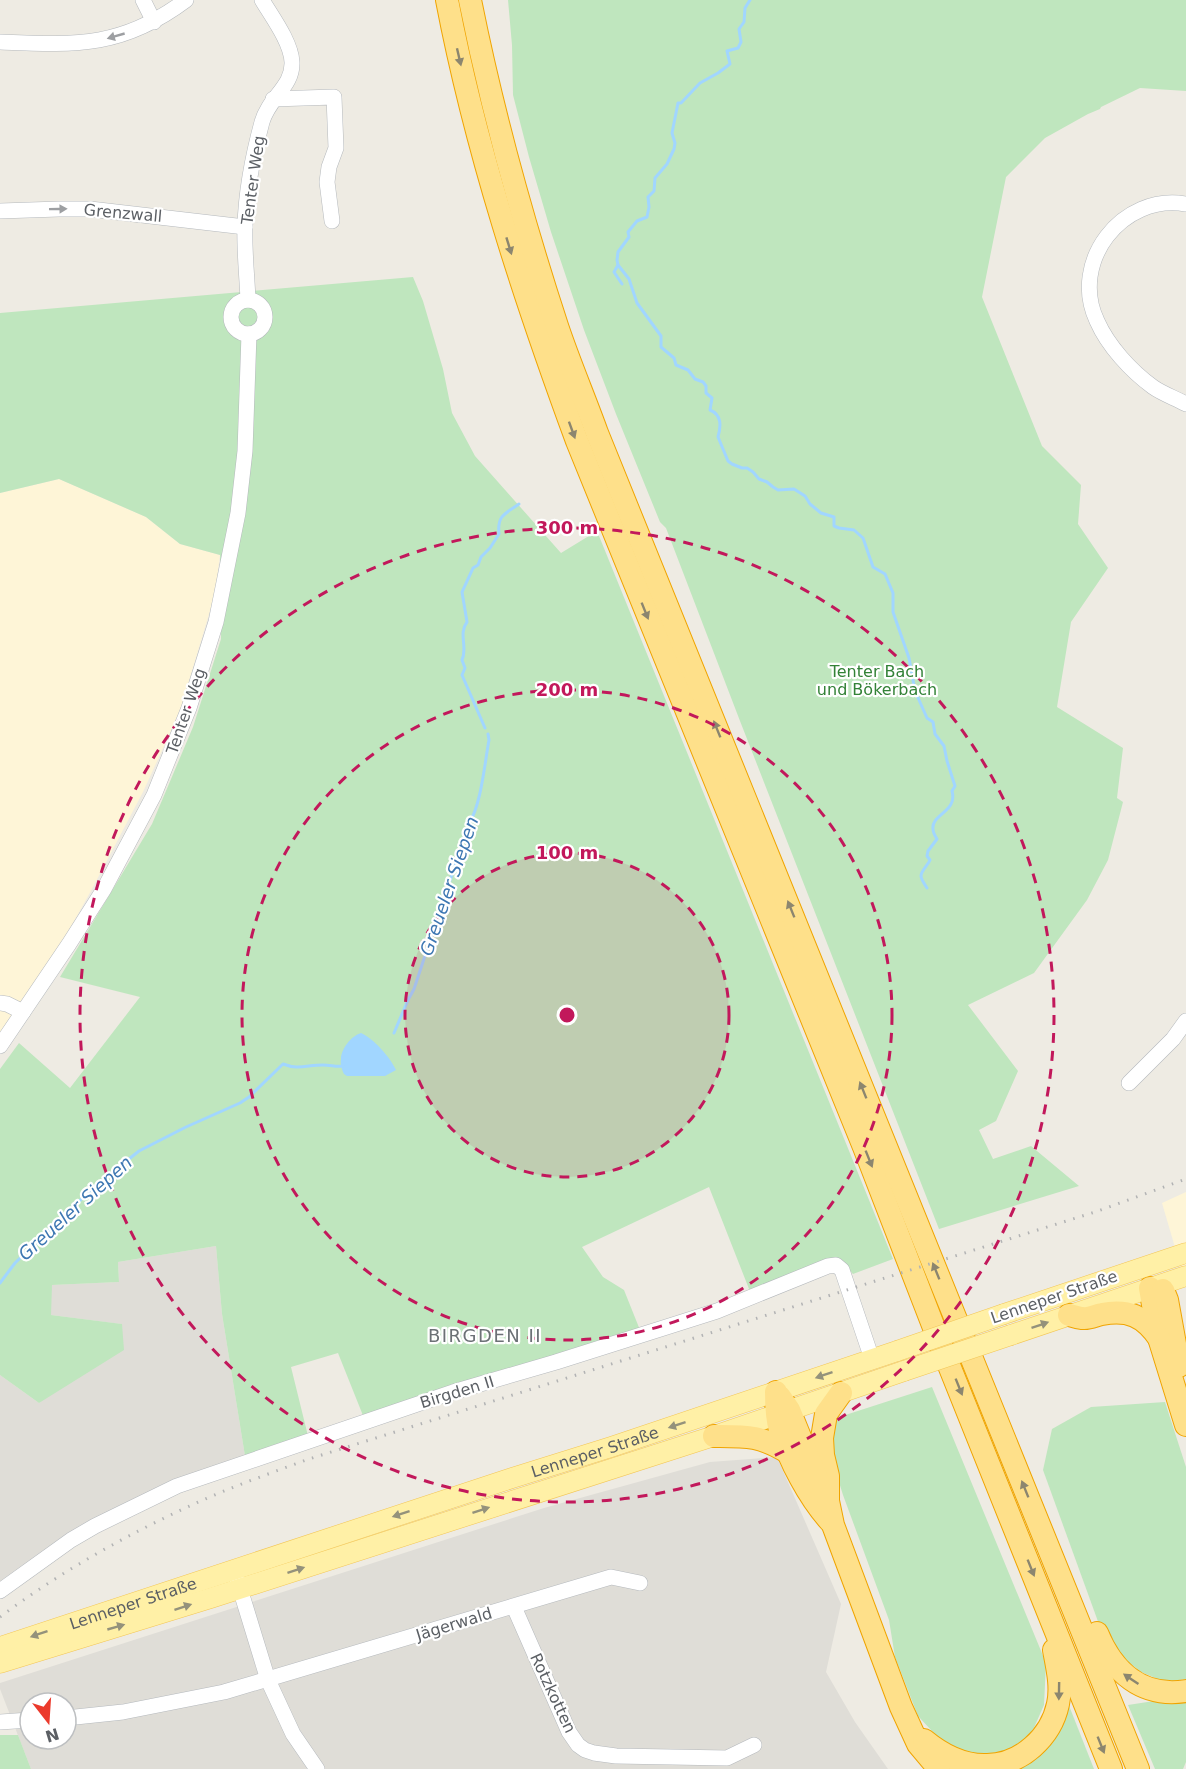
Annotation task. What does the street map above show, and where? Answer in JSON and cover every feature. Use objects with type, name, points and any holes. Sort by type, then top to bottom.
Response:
[{"type":"highway","points":[[447,0],[475,125],[507,242],[576,441],[871,1166],[1111,1769]]},
{"type":"highway","points":[[470,0],[509,169],[558,327],[597,433],[1138,1769]]},
{"type":"highway","points":[[1156,1286],[1159,1338],[1186,1425]]},
{"type":"highway","points":[[1156,1286],[1167,1300],[1183,1383]]},
{"type":"highway","points":[[1183,1383],[1185,1345],[1183,1321],[1186,1304]]},
{"type":"highway","points":[[1069,1316],[1085,1319],[1116,1311],[1126,1312],[1140,1318],[1159,1338]]},
{"type":"highway","points":[[776,1392],[782,1413],[817,1480],[829,1494]]},
{"type":"highway","points":[[841,1393],[826,1414],[822,1431],[822,1445],[828,1476],[828,1501],[833,1525],[901,1707],[918,1744],[939,1769]]},
{"type":"highway","points":[[782,1413],[779,1429],[789,1453],[816,1505],[833,1525]]},
{"type":"highway","points":[[714,1436],[761,1438],[789,1453]]},
{"type":"highway","points":[[1055,1563],[1072,1574],[1101,1643],[1115,1667],[1129,1679],[1152,1689],[1170,1692],[1186,1691]]},
{"type":"highway","points":[[911,1729],[942,1754],[967,1763],[986,1765],[1003,1763],[1032,1748],[1049,1728],[1059,1700],[1060,1686],[1048,1612]]},
{"type":"main road","name":"Lenneper Straße","points":[[0,1647],[611,1447],[1186,1252]]},
{"type":"main road","points":[[1150,1265],[1156,1286]]},
{"type":"main road","name":"Lenneper Straße","points":[[0,1663],[150,1618],[714,1436],[1186,1276]]},
{"type":"street","points":[[143,0],[154,22]]},
{"type":"street","points":[[0,42],[80,44],[120,35],[154,22],[186,0]]},
{"type":"street","name":"Tenter Weg","points":[[248,300],[245,227],[247,200],[258,138],[265,112],[288,81],[292,61],[287,44],[262,0]]},
{"type":"street","points":[[273,99],[334,97],[336,148],[329,167],[327,182],[333,221]]},
{"type":"street","points":[[1186,204],[1153,205],[1133,213],[1116,226],[1099,246],[1090,278],[1089,293],[1097,322],[1130,367],[1155,388],[1186,404]]},
{"type":"street","name":"Grenzwall","points":[[0,211],[90,209],[245,227]]},
{"type":"street","points":[[248,300],[259,303],[266,320],[260,330],[249,334],[238,330],[231,320],[231,314],[237,304],[248,300]]},
{"type":"street","name":"Tenter Weg","points":[[0,1046],[86,919],[116,868],[154,795],[189,708],[216,622],[238,513],[244,451],[249,334]]},
{"type":"street","points":[[0,1003],[23,1012]]},
{"type":"street","points":[[1129,1083],[1173,1039],[1186,1022]]},
{"type":"street","name":"Birgden II","points":[[0,1591],[95,1526],[177,1486],[453,1392],[717,1311],[828,1266],[836,1265],[842,1270],[872,1359]]},
{"type":"street","points":[[234,1569],[268,1680],[293,1734],[317,1769]]},
{"type":"street","name":"Jägerwald","points":[[78,1717],[123,1712],[224,1692],[611,1577],[640,1583]]},
{"type":"street","name":"Rotzkotten","points":[[514,1606],[569,1732],[578,1745],[585,1750],[616,1756],[727,1758],[754,1745]]},
{"type":"street","points":[[0,1722],[18,1721]]},
{"type":"shaded area","points":[[59,479],[146,517],[180,544],[220,555],[215,594],[180,711],[143,792],[49,966],[0,1034],[0,493]]},
{"type":"shaded area","points":[[1186,1192],[1186,1285],[1162,1203]]},
{"type":"shaded area","points":[[216,1246],[222,1314],[245,1456],[0,1584],[0,1375],[39,1403],[121,1324],[51,1315],[51,1285],[119,1282],[118,1262]]},
{"type":"shaded area","points":[[777,1457],[841,1604],[826,1672],[855,1722],[888,1769],[31,1769],[24,1751],[78,1751],[78,1691],[18,1691],[18,1735],[0,1689],[0,1683],[544,1508],[710,1462]]},
{"type":"green space","name":"Tenter Bach und Bökerbach","points":[[508,0],[1186,0],[1186,91],[1140,88],[1045,138],[1006,177],[982,297],[1042,446],[1081,485],[1078,524],[1108,568],[1071,622],[1057,707],[1123,748],[1117,798],[1123,802],[1108,860],[1087,900],[1034,973],[968,1005],[1018,1071],[996,1121],[979,1130],[993,1159],[1031,1146],[1079,1186],[939,1229],[666,528],[660,522],[584,330],[551,232],[513,95]]},
{"type":"green space","points":[[413,277],[423,301],[443,369],[452,413],[475,456],[561,553],[597,531],[893,1259],[853,1274],[840,1260],[751,1294],[709,1187],[582,1247],[603,1277],[624,1290],[640,1330],[364,1418],[338,1353],[291,1367],[308,1436],[245,1456],[222,1314],[216,1246],[118,1262],[119,1282],[52,1285],[51,1315],[122,1324],[124,1350],[39,1403],[0,1375],[0,1069],[19,1043],[70,1088],[140,997],[60,977],[152,824],[193,727],[221,639],[220,555],[180,544],[146,517],[59,479],[0,493],[0,313]]},
{"type":"green space","points":[[932,1387],[1046,1663],[1044,1705],[1029,1739],[1006,1752],[984,1758],[944,1744],[918,1716],[895,1657],[889,1620],[832,1460],[833,1419]]},
{"type":"green space","points":[[1165,1402],[1186,1467],[1186,1679],[1165,1682],[1141,1672],[1127,1661],[1100,1627],[1043,1470],[1052,1429],[1091,1407]]},
{"type":"green space","points":[[1066,1698],[1094,1769],[1004,1769]]},
{"type":"green space","points":[[1186,1698],[1186,1762],[1183,1769],[1155,1769],[1128,1705]]},
{"type":"green space","points":[[0,1735],[18,1735],[18,1751],[24,1751],[31,1769],[0,1769]]},
{"type":"water","points":[[361,1033],[381,1049],[396,1070],[385,1076],[347,1076],[344,1074],[341,1055],[350,1040]]},
{"type":"waterway","points":[[750,0],[745,8],[744,22],[739,29],[741,42],[738,48],[727,51],[730,64],[700,83],[681,103],[678,103],[672,133],[674,149],[667,164],[655,178],[654,191],[648,197],[647,217],[637,221],[628,232],[629,237],[618,252],[617,260],[618,265],[629,279],[637,303],[661,336],[661,347],[674,358],[676,365],[688,370],[695,379],[706,386],[706,393],[712,398],[710,410],[717,415],[720,421],[718,437],[728,461],[747,468],[759,479],[778,490],[794,489],[805,496],[810,504],[821,513],[834,517],[834,526],[854,530],[863,538],[873,567],[885,574],[893,593],[893,612],[909,658],[915,691],[927,718],[933,722],[935,734],[944,746],[955,786],[952,791],[951,804],[933,824],[933,832],[937,839],[928,851],[927,856],[930,860],[921,876],[927,888]]},
{"type":"waterway","name":"Greueler Siepen","points":[[618,265],[614,272],[622,284]]},
{"type":"waterway","name":"Greueler Siepen","points":[[485,728],[462,675],[465,668],[462,660],[464,655],[463,631],[467,622],[462,592],[473,568],[478,565],[481,557],[499,534],[501,519],[519,504]]},
{"type":"waterway","name":"Greueler Siepen","points":[[394,1033],[414,989],[469,823],[477,806],[489,740],[488,734]]},
{"type":"waterway","name":"Greueler Siepen","points":[[0,1283],[15,1263],[94,1187],[139,1151],[240,1103],[283,1064],[298,1067],[343,1066]]},
{"type":"railway","points":[[0,1617],[70,1570],[143,1528],[222,1492],[309,1459],[1095,1212],[1186,1179]]},
{"type":"district","name":"BIRGDEN II","points":[[485,1335]]}]
